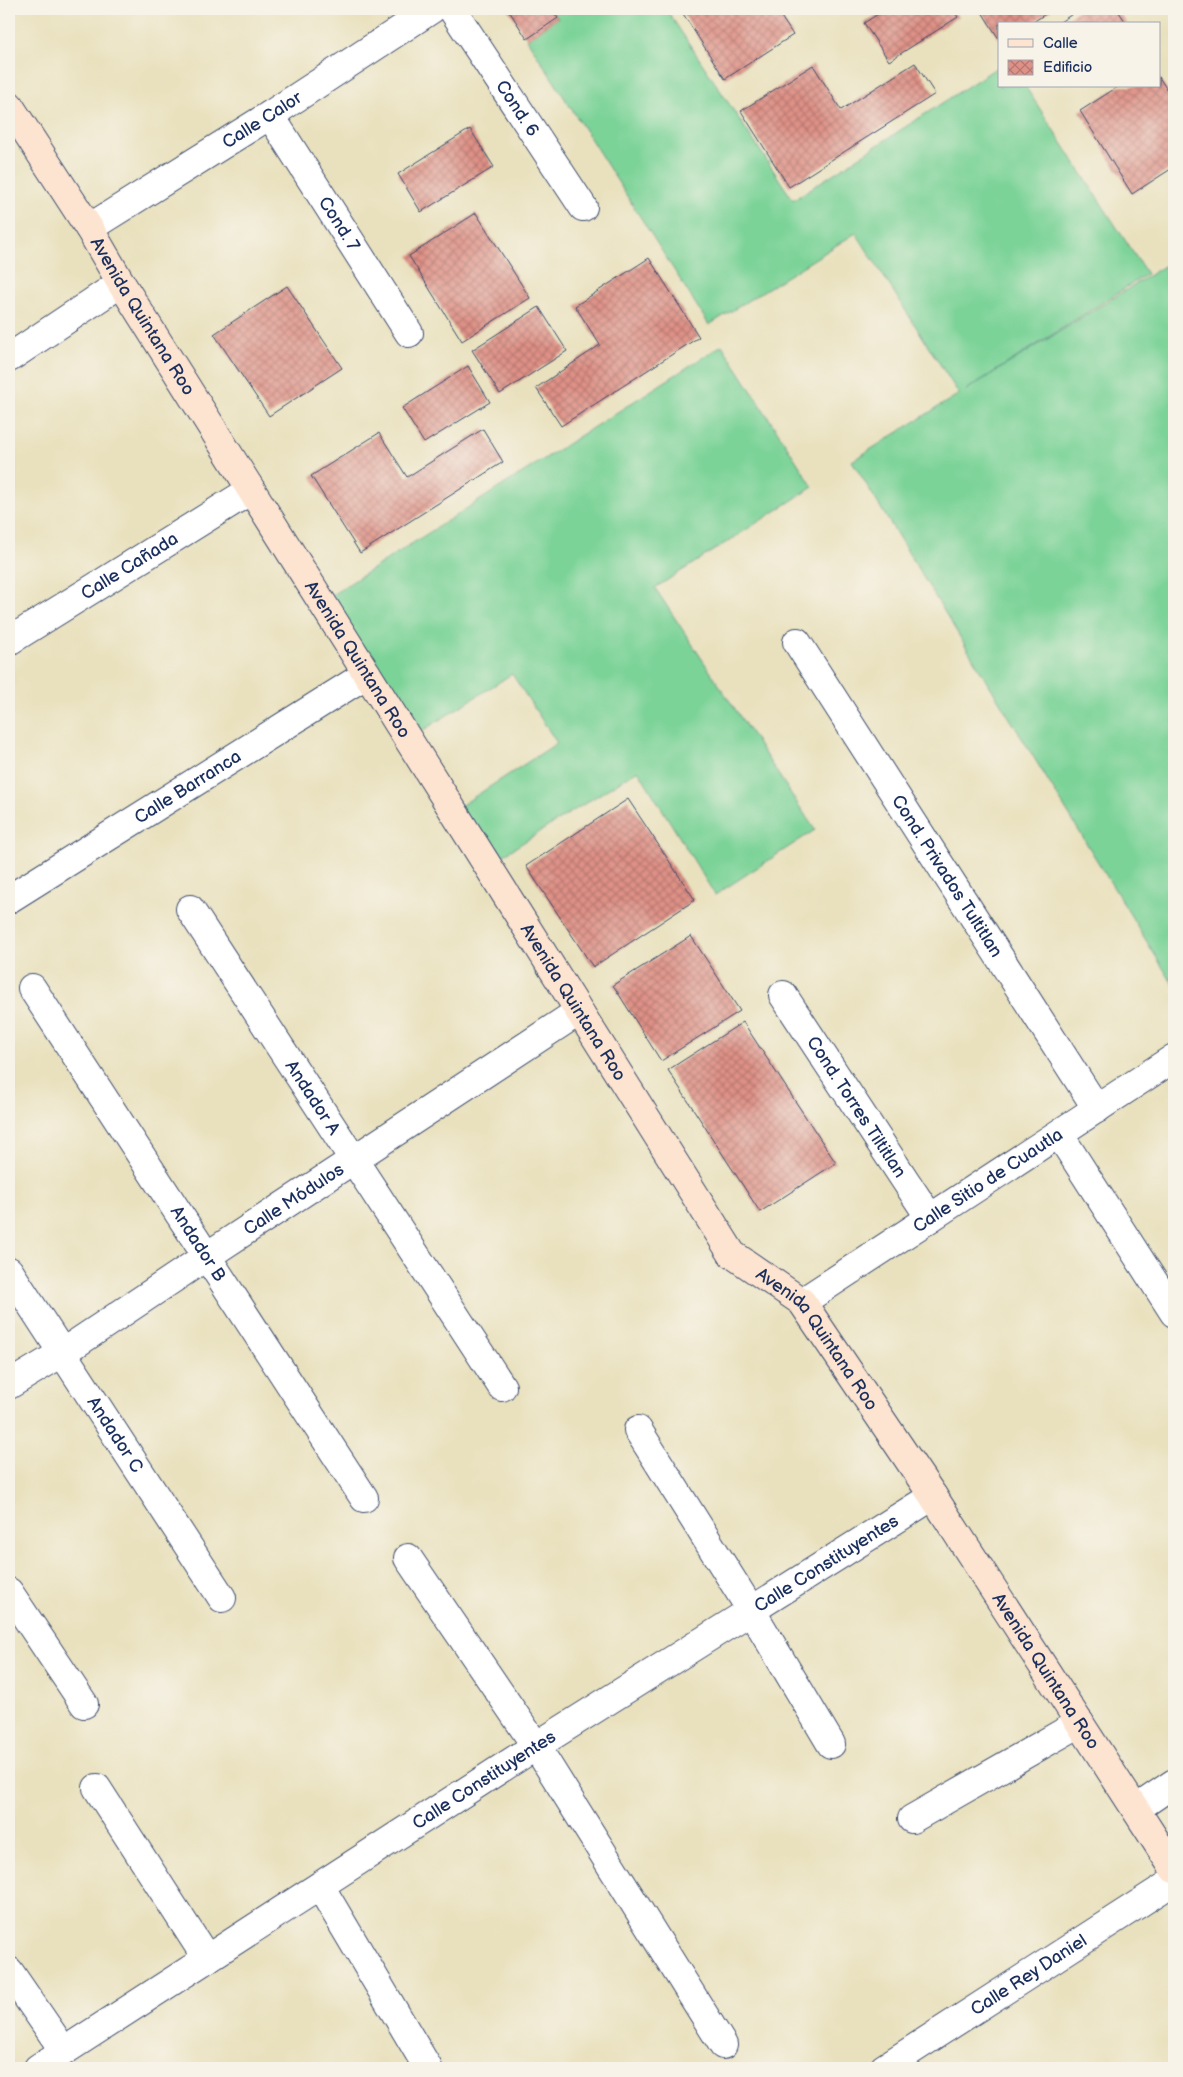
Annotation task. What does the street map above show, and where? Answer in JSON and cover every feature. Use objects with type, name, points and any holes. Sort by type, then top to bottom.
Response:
[{"type":"main road","name":"Avenida Quintana Roo","points":[[13,121],[89,228],[121,283],[732,1254],[802,1302],[933,1496],[1174,1869]]},
{"type":"street","name":"Calle Calor","points":[[89,228],[270,115],[432,9]]},
{"type":"street","name":"Cond. 6","points":[[452,9],[583,207]]},
{"type":"street","name":"Cond. 7","points":[[270,115],[410,333]]},
{"type":"street","points":[[9,358],[121,283]]},
{"type":"street","name":"Calle Cañada","points":[[9,641],[251,490]]},
{"type":"street","name":"Cond. Privados Tultitlan","points":[[798,642],[1096,1109]]},
{"type":"street","name":"Calle Barranca","points":[[9,899],[367,674]]},
{"type":"street","name":"Andador A","points":[[190,909],[502,1387]]},
{"type":"street","name":"Andador B","points":[[32,988],[364,1498]]},
{"type":"street","name":"Cond. Torres Tiltitlan","points":[[783,995],[930,1218]]},
{"type":"street","name":"Calle Módulos","points":[[9,1385],[62,1353],[578,1012]]},
{"type":"street","name":"Calle Sitio de Cuautla","points":[[802,1302],[1174,1058]]},
{"type":"street","points":[[1058,1134],[1174,1313]]},
{"type":"street","name":"Andador C","points":[[9,1271],[222,1598]]},
{"type":"street","points":[[638,1430],[751,1610],[831,1744]]},
{"type":"street","name":"Calle Constituyentes","points":[[38,2068],[536,1746],[933,1496]]},
{"type":"street","points":[[408,1558],[536,1746],[723,2045]]},
{"type":"street","points":[[9,1592],[84,1704]]},
{"type":"street","points":[[912,1819],[1080,1723]]},
{"type":"street","points":[[1136,1809],[1174,1783]]},
{"type":"street","points":[[98,1788],[207,1959]]},
{"type":"street","name":"Calle Rey Daniel","points":[[884,2068],[1174,1881]]},
{"type":"street","points":[[320,1886],[428,2068]]},
{"type":"street","points":[[9,1970],[64,2051]]},
{"type":"green space","points":[[551,9],[666,9],[793,200],[998,67],[998,88],[1026,88],[1147,274],[966,390],[1174,260],[1174,986],[852,461],[959,394],[856,233],[709,325],[527,39],[558,18]]},
{"type":"green space","points":[[722,345],[813,487],[655,588],[815,830],[715,895],[638,770],[489,864],[454,810],[557,743],[512,674],[414,736],[330,596]]},
{"type":"building","points":[[508,9],[551,9],[558,18],[527,39]]},
{"type":"building","points":[[680,9],[776,9],[793,35],[725,79]]},
{"type":"building","points":[[886,9],[952,9],[958,17],[889,61],[864,23]]},
{"type":"building","points":[[980,9],[1053,9],[1033,22],[998,22],[998,37]]},
{"type":"building","points":[[1080,9],[1117,9],[1126,22],[1060,22]]},
{"type":"building","points":[[915,63],[935,94],[789,187],[741,111],[813,65],[841,110]]},
{"type":"building","points":[[1160,79],[1174,101],[1174,167],[1132,194],[1080,111],[1116,88],[1160,88]]},
{"type":"building","points":[[470,129],[494,167],[421,212],[398,174]]},
{"type":"building","points":[[476,213],[530,298],[462,341],[409,256]]},
{"type":"building","points":[[649,258],[699,337],[561,426],[536,388],[600,345],[575,306]]},
{"type":"building","points":[[287,286],[342,368],[269,416],[214,334]]},
{"type":"building","points":[[539,307],[567,351],[500,394],[472,350]]},
{"type":"building","points":[[468,366],[490,402],[424,443],[402,408]]},
{"type":"building","points":[[483,429],[503,462],[360,553],[311,476],[379,433],[407,477]]},
{"type":"building","points":[[628,799],[695,900],[593,967],[526,866]]},
{"type":"building","points":[[691,936],[740,1011],[661,1061],[613,985]]},
{"type":"building","points":[[743,1022],[836,1163],[760,1212],[668,1070]]}]
